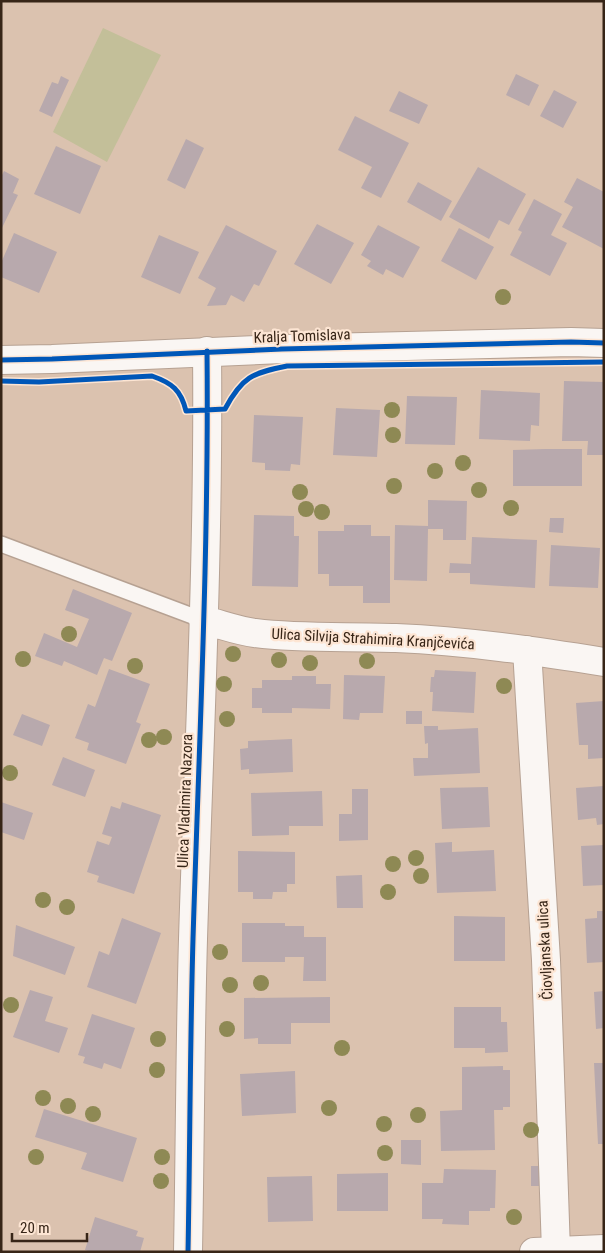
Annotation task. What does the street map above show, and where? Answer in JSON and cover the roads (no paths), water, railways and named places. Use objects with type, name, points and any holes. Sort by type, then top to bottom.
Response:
[{"type":"street","name":"Kralja Tomislava","points":[[1,360],[360,346],[604,343]]},
{"type":"street","name":"Ulica Vladimira Nazora","points":[[188,1252],[192,953],[203,620],[208,410],[207,351]]},
{"type":"street","name":"Ulica Silvija Strahimira Kranjčevića","points":[[203,620],[253,633],[314,638],[404,638],[460,642],[604,662]]},
{"type":"street","name":"Čiovljanska ulica","points":[[527,650],[546,960],[545,1251]]},
{"type":"street","points":[[545,1251],[604,1249]]},
{"type":"lane","points":[[1,544],[203,620]]}]
